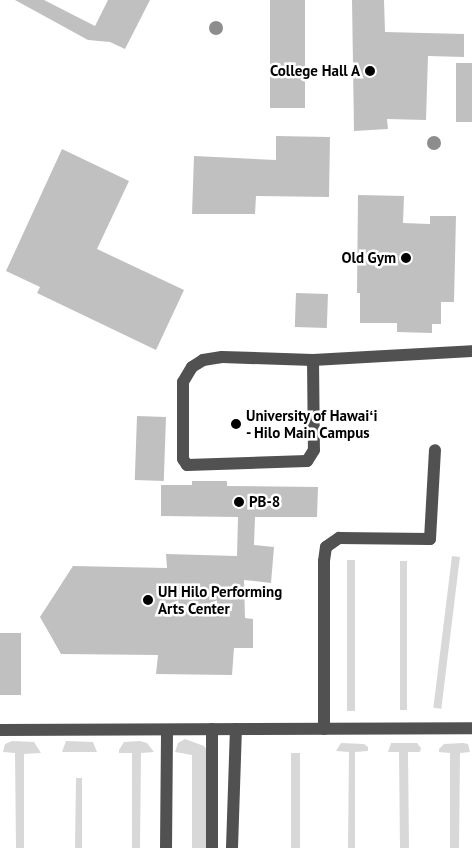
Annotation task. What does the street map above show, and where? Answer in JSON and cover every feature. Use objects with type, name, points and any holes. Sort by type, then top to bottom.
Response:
[{"type":"lane","points":[[313,360],[314,450],[307,461],[187,465],[184,459],[183,382],[192,367],[203,360],[222,357],[313,360],[472,351]]},
{"type":"lane","points":[[324,729],[324,561],[326,546],[339,538],[430,540],[435,450]]},
{"type":"lane","points":[[0,730],[472,728]]},
{"type":"lane","points":[[232,848],[236,729]]},
{"type":"lane","points":[[166,848],[167,730]]},
{"type":"lane","points":[[212,730],[212,848]]},
{"type":"shaded area","points":[[452,556],[460,557],[441,709],[433,708]]},
{"type":"shaded area","points":[[347,560],[355,560],[355,711],[347,711]]},
{"type":"shaded area","points":[[400,561],[407,561],[407,710],[400,710]]},
{"type":"shaded area","points":[[185,739],[204,746],[208,752],[207,848],[192,848],[192,755],[175,752],[178,743]]},
{"type":"shaded area","points":[[12,741],[34,742],[41,753],[24,754],[24,848],[16,848],[15,753],[3,752],[5,744]]},
{"type":"shaded area","points":[[66,741],[93,742],[97,752],[62,752]]},
{"type":"shaded area","points":[[140,741],[147,743],[154,752],[141,753],[140,848],[132,848],[132,753],[119,753],[119,750],[124,742]]},
{"type":"shaded area","points":[[341,743],[364,744],[368,747],[368,751],[355,752],[355,848],[348,848],[349,752],[336,751]]},
{"type":"shaded area","points":[[391,743],[417,743],[421,748],[420,752],[408,752],[409,848],[400,848],[399,752],[388,752]]},
{"type":"shaded area","points":[[444,744],[468,744],[470,752],[460,753],[459,848],[450,848],[450,753],[439,752],[439,749]]},
{"type":"shaded area","points":[[291,753],[300,753],[300,848],[291,848]]},
{"type":"shaded area","points":[[76,778],[82,778],[82,848],[75,848]]},
{"type":"building","points":[[15,0],[44,0],[95,26],[108,0],[150,0],[125,49],[110,42],[88,40]]},
{"type":"building","points":[[270,0],[305,0],[305,108],[270,108]]},
{"type":"building","points":[[352,0],[384,0],[385,32],[464,34],[464,57],[428,56],[426,120],[387,119],[388,129],[354,131]]},
{"type":"building","points":[[456,63],[472,63],[472,122],[456,122]]},
{"type":"building","points":[[276,136],[330,137],[329,197],[256,196],[255,214],[192,214],[194,156],[276,160]]},
{"type":"building","points":[[62,149],[129,181],[97,249],[184,290],[156,350],[37,293],[40,287],[6,271]]},
{"type":"building","name":"Old Gym","points":[[358,195],[404,196],[403,223],[430,224],[430,216],[456,216],[454,302],[441,302],[441,324],[432,324],[432,333],[397,332],[397,323],[360,323],[360,293],[357,293]]},
{"type":"building","points":[[296,293],[328,294],[327,328],[295,327]]},
{"type":"building","points":[[137,416],[166,417],[164,481],[135,480]]},
{"type":"building","name":"UH Hilo Performing Arts Center","points":[[192,481],[227,481],[227,486],[318,487],[317,517],[255,517],[254,545],[274,547],[271,583],[244,580],[245,618],[253,619],[253,648],[234,648],[232,675],[156,674],[158,655],[61,654],[40,617],[73,566],[167,568],[166,554],[237,556],[238,517],[161,516],[161,485],[192,485]]},
{"type":"building","points":[[0,633],[21,633],[21,695],[0,695]]},
{"type":"place","name":"College Hall A","points":[[370,71]]},
{"type":"place","name":"Old Gym","points":[[406,258]]},
{"type":"place","name":"University of Hawaiʻi - Hilo Main Campus","points":[[236,424]]},
{"type":"place","name":"PB-8","points":[[239,502]]},
{"type":"place","name":"UH Hilo Performing Arts Center","points":[[148,600]]}]
